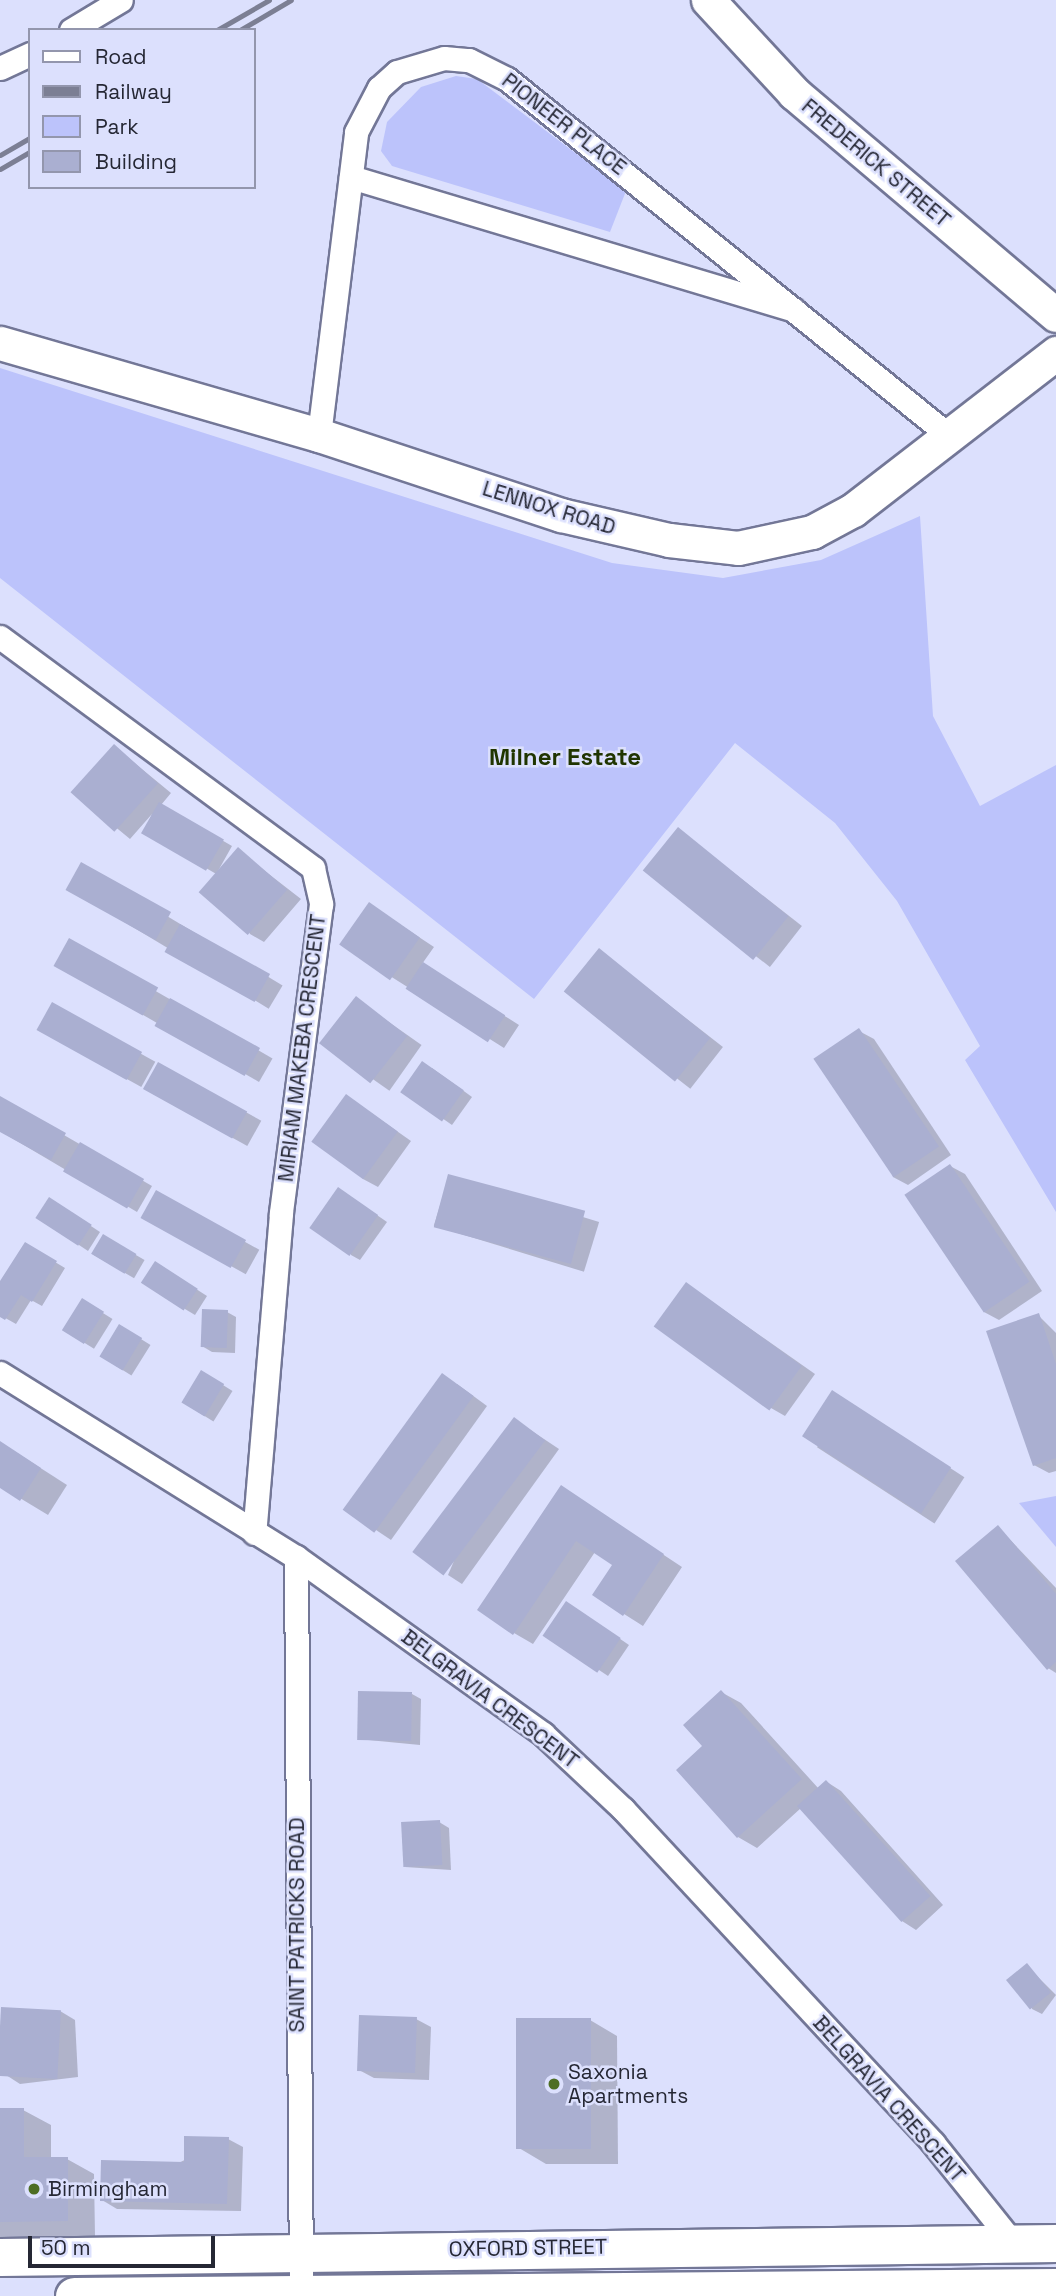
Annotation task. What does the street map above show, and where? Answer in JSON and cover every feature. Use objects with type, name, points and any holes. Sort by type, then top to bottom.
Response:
[{"type":"main road","name":"OXFORD STREET","points":[[0,2257],[299,2250],[1056,2243]]},
{"type":"main road","name":"OXFORD STREET","points":[[74,2296],[1056,2287]]},
{"type":"street","points":[[74,28],[121,0]]},
{"type":"street","name":"FREDERICK STREET","points":[[708,0],[794,93],[1056,315]]},
{"type":"street","points":[[0,68],[28,55]]},
{"type":"street","name":"PIONEER PLACE","points":[[319,435],[356,132],[379,88],[421,61],[469,60],[507,79],[807,314],[952,438]]},
{"type":"street","name":"PIONEER PLACE","points":[[351,177],[807,314]]},
{"type":"street","name":"LENNOX ROAD","points":[[0,343],[319,435],[561,515],[669,540],[738,548],[812,531],[884,491],[1056,352]]},
{"type":"street","name":"MIRIAM MAKEBA CRESCENT","points":[[0,637],[313,868],[321,904],[281,1214],[254,1533]]},
{"type":"street","name":"BELGRAVIA CRESCENT","points":[[0,1373],[296,1557],[490,1694],[585,1771],[933,2143],[1013,2243]]},
{"type":"street","name":"SAINT PATRICKS ROAD","points":[[296,1557],[301,2293]]},
{"type":"green space","points":[[456,76],[477,79],[626,191],[610,232],[392,166],[381,151],[387,122],[421,87]]},
{"type":"green space","points":[[0,368],[612,563],[723,578],[821,560],[920,516],[933,716],[980,806],[1056,765],[1056,1212],[965,1060],[980,1046],[897,901],[835,823],[735,743],[534,999],[0,578]]},
{"type":"green space","points":[[1056,1496],[1056,1547],[1019,1503]]},
{"type":"building","points":[[114,744],[158,783],[114,832],[71,792]]},
{"type":"building","points":[[159,802],[224,840],[206,871],[141,833]]},
{"type":"building","points":[[678,827],[788,916],[753,960],[643,871]]},
{"type":"building","points":[[238,847],[287,890],[248,935],[199,892]]},
{"type":"building","points":[[81,862],[171,912],[156,940],[65,890]]},
{"type":"building","points":[[369,902],[420,938],[390,980],[339,945]]},
{"type":"building","points":[[180,924],[270,974],[255,1002],[164,952]]},
{"type":"building","points":[[69,938],[158,987],[143,1015],[53,966]]},
{"type":"building","points":[[599,948],[710,1038],[675,1082],[564,992]]},
{"type":"building","points":[[423,962],[505,1015],[488,1042],[406,989]]},
{"type":"building","points":[[356,996],[407,1036],[370,1083],[319,1043]]},
{"type":"building","points":[[170,998],[260,1048],[245,1076],[154,1026]]},
{"type":"building","points":[[52,1002],[142,1052],[127,1080],[36,1030]]},
{"type":"building","points":[[859,1028],[939,1147],[893,1177],[813,1059]]},
{"type":"building","points":[[422,1061],[464,1090],[442,1121],[400,1092]]},
{"type":"building","points":[[158,1062],[247,1111],[232,1139],[143,1089]]},
{"type":"building","points":[[346,1094],[398,1132],[363,1179],[311,1142]]},
{"type":"building","points":[[0,1096],[66,1133],[51,1160],[0,1132]]},
{"type":"building","points":[[80,1142],[144,1179],[127,1208],[63,1171]]},
{"type":"building","points":[[950,1164],[1029,1282],[984,1312],[904,1195]]},
{"type":"building","points":[[448,1174],[585,1211],[571,1264],[434,1227]]},
{"type":"building","points":[[338,1187],[378,1215],[349,1256],[309,1228]]},
{"type":"building","points":[[156,1190],[246,1240],[231,1268],[140,1218]]},
{"type":"building","points":[[49,1197],[92,1225],[78,1246],[35,1218]]},
{"type":"building","points":[[103,1234],[136,1254],[125,1274],[91,1254]]},
{"type":"building","points":[[25,1242],[57,1261],[32,1302],[21,1295],[5,1320],[0,1317],[0,1281]]},
{"type":"building","points":[[155,1261],[198,1289],[184,1311],[141,1283]]},
{"type":"building","points":[[686,1282],[802,1366],[769,1411],[654,1326]]},
{"type":"building","points":[[82,1298],[104,1312],[84,1344],[62,1330]]},
{"type":"building","points":[[202,1309],[228,1310],[227,1348],[201,1347]]},
{"type":"building","points":[[1039,1313],[1056,1364],[1056,1458],[1033,1466],[986,1331]]},
{"type":"building","points":[[119,1324],[142,1338],[123,1370],[99,1357]]},
{"type":"building","points":[[201,1370],[224,1384],[205,1416],[181,1403]]},
{"type":"building","points":[[442,1373],[474,1396],[374,1533],[343,1510]]},
{"type":"building","points":[[832,1390],[951,1467],[921,1513],[802,1436]]},
{"type":"building","points":[[514,1417],[545,1440],[443,1575],[412,1552]]},
{"type":"building","points":[[0,1441],[41,1468],[20,1501],[0,1488]]},
{"type":"building","points":[[561,1485],[664,1554],[623,1616],[592,1595],[612,1565],[576,1541],[513,1635],[477,1610]]},
{"type":"building","points":[[998,1525],[1056,1594],[1056,1662],[1047,1670],[955,1561]]},
{"type":"building","points":[[566,1601],[621,1638],[597,1673],[543,1636]]},
{"type":"building","points":[[721,1690],[802,1779],[737,1838],[676,1770],[702,1746],[683,1725]]},
{"type":"building","points":[[358,1691],[412,1692],[411,1741],[357,1740]]},
{"type":"building","points":[[826,1780],[930,1896],[901,1922],[797,1806]]},
{"type":"building","points":[[440,1820],[442,1865],[403,1867],[401,1822]]},
{"type":"building","points":[[1027,1963],[1051,1993],[1030,2010],[1006,1980]]},
{"type":"building","points":[[1,2007],[61,2010],[57,2079],[0,2076]]},
{"type":"building","points":[[359,2015],[417,2017],[415,2073],[357,2071]]},
{"type":"building","name":"Saxonia Apartments","points":[[516,2018],[591,2018],[591,2149],[516,2149]]},
{"type":"building","name":"Birmingham","points":[[0,2108],[24,2108],[24,2157],[68,2157],[68,2221],[0,2222]]},
{"type":"building","points":[[184,2136],[229,2137],[227,2204],[100,2201],[101,2160],[184,2162]]},
{"type":"railway","points":[[220,28],[269,0]]},
{"type":"railway","points":[[243,28],[291,0]]},
{"type":"railway","points":[[0,155],[28,139]]},
{"type":"railway","points":[[0,169],[28,153]]},
{"type":"place","name":"Saxonia Apartments","points":[[554,2084]]},
{"type":"place","name":"Birmingham","points":[[34,2189]]},
{"type":"district","name":"Milner Estate","points":[[565,757]]}]
